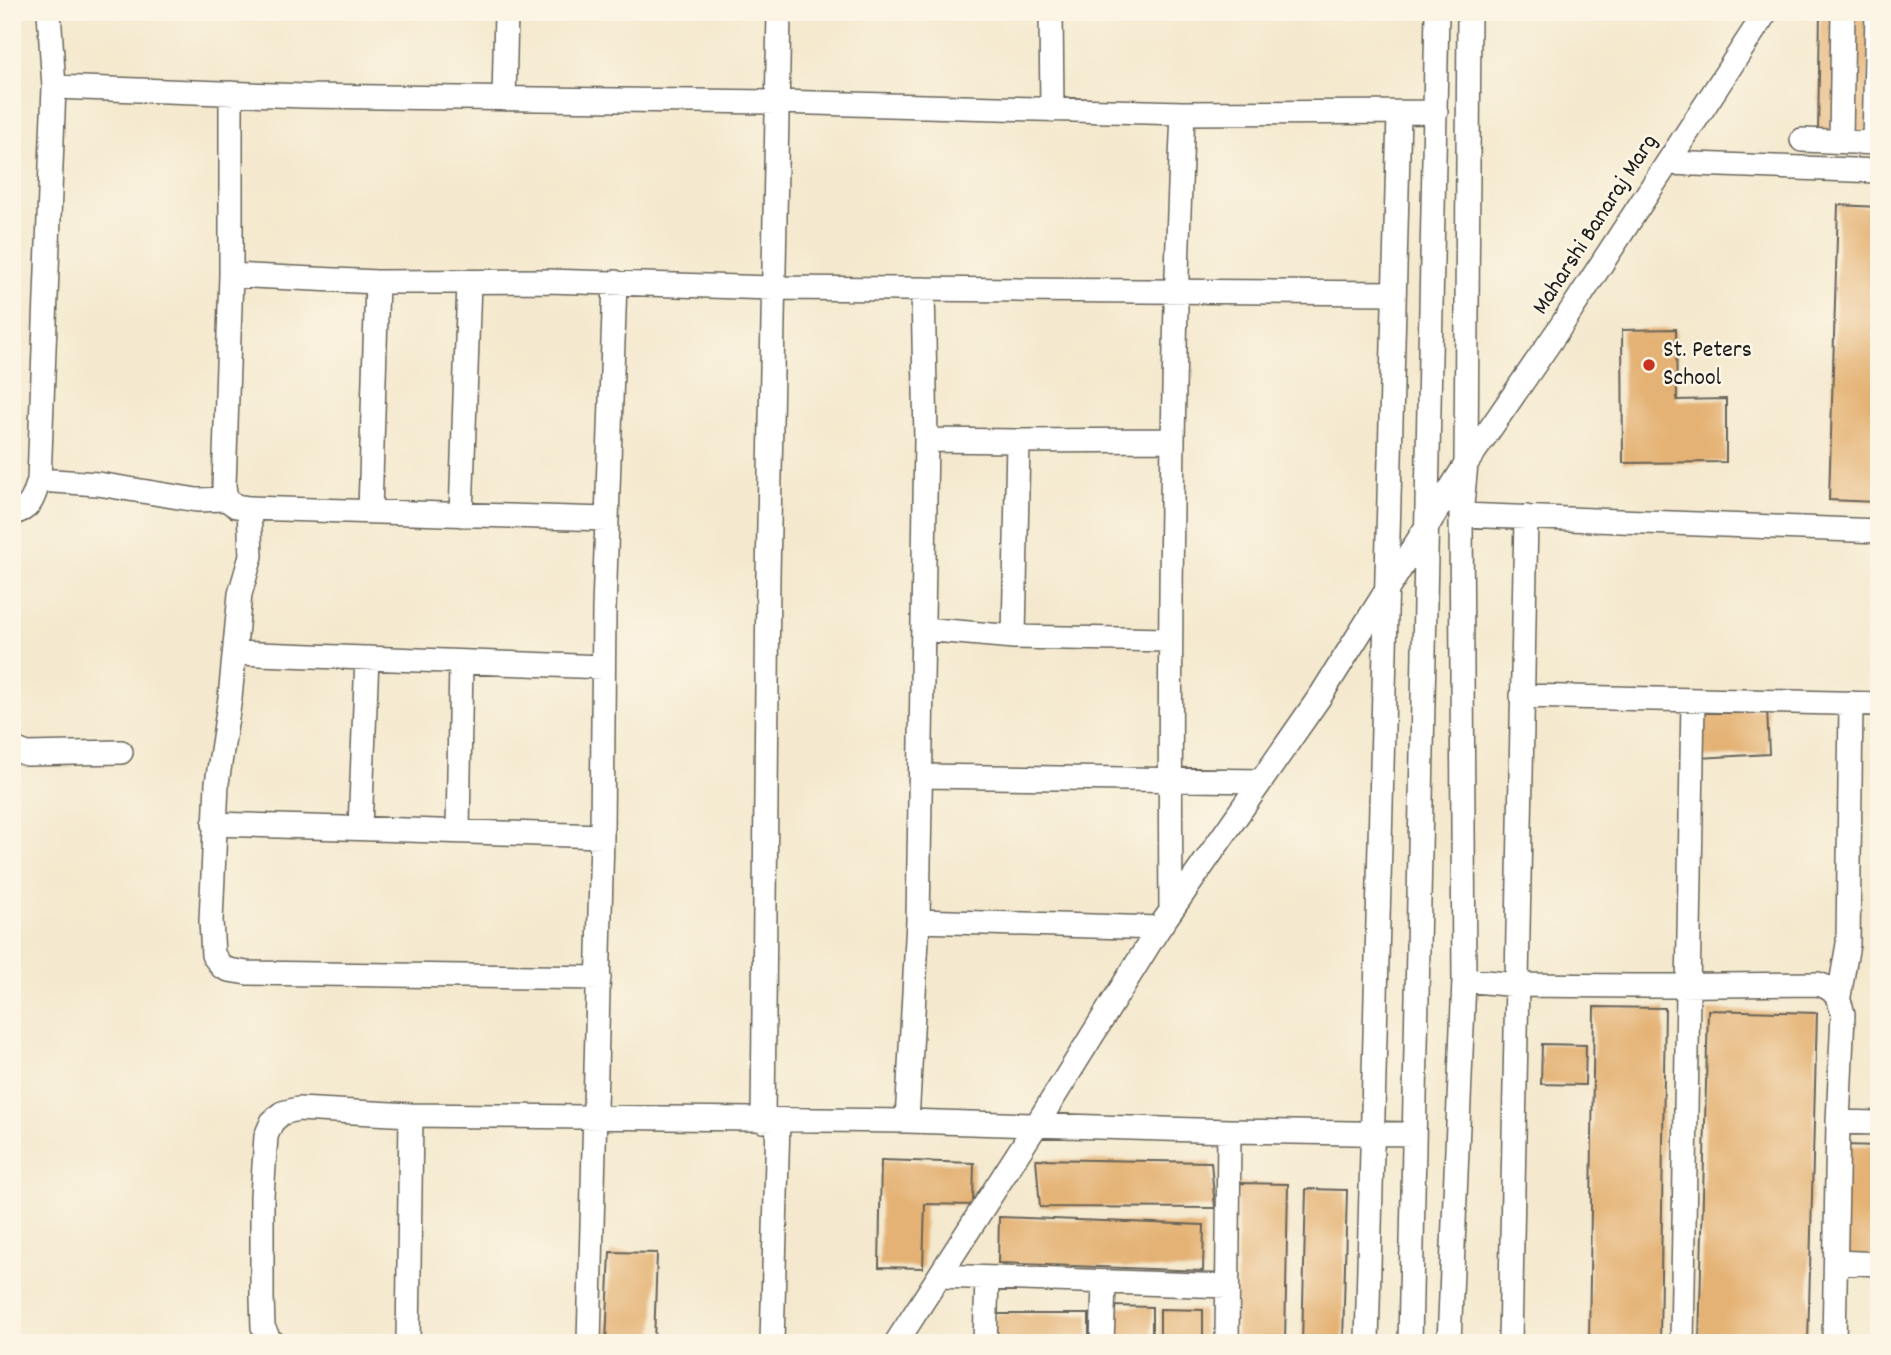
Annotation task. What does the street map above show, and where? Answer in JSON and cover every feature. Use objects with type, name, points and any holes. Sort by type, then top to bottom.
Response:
[{"type":"street","points":[[12,513],[28,508],[39,480],[54,87],[49,12]]},
{"type":"street","points":[[505,99],[506,12]]},
{"type":"street","points":[[772,1343],[768,576],[779,12]]},
{"type":"street","points":[[1051,12],[1052,110]]},
{"type":"street","points":[[1410,1343],[1437,12]]},
{"type":"street","points":[[1449,1343],[1464,980],[1461,515],[1466,464],[1469,12]]},
{"type":"street","name":"Maharshi Banaraj Marg","points":[[896,1343],[1037,1125],[1165,919],[1321,695],[1466,464],[1511,401],[1766,12]]},
{"type":"street","points":[[1841,141],[1843,12]]},
{"type":"street","points":[[1802,140],[1876,142],[1877,12]]},
{"type":"street","points":[[54,87],[1183,113],[1436,112]]},
{"type":"street","points":[[226,499],[224,486],[231,275],[231,93]]},
{"type":"street","points":[[918,921],[1165,919],[1170,780],[1171,439],[1183,113]]},
{"type":"street","points":[[1367,1343],[1399,114]]},
{"type":"street","points":[[1668,163],[1879,171]]},
{"type":"street","points":[[231,275],[377,282],[615,282],[775,288],[1393,293]]},
{"type":"street","points":[[370,511],[377,282]]},
{"type":"street","points":[[461,515],[469,282]]},
{"type":"street","points":[[589,1343],[602,836],[606,519],[615,282]]},
{"type":"street","points":[[907,1121],[918,921],[921,776],[926,440],[923,289]]},
{"type":"street","points":[[926,440],[1171,439]]},
{"type":"street","points":[[1014,637],[1018,441]]},
{"type":"street","points":[[39,480],[98,484],[197,500],[226,499],[236,506],[249,508],[606,519]]},
{"type":"street","points":[[249,508],[251,556],[240,594],[235,653],[218,771],[211,921],[213,955],[222,967],[247,973],[599,978]]},
{"type":"street","points":[[1461,515],[1879,531]]},
{"type":"street","points":[[1510,1343],[1526,517]]},
{"type":"street","points":[[923,629],[1014,637],[1170,640]]},
{"type":"street","points":[[235,653],[603,667]]},
{"type":"street","points":[[360,827],[367,658]]},
{"type":"street","points":[[458,831],[461,662]]},
{"type":"street","points":[[1522,696],[1879,704]]},
{"type":"street","points":[[1682,1343],[1693,700]]},
{"type":"street","points":[[1834,1343],[1843,1014],[1839,996],[1848,944],[1851,703]]},
{"type":"street","points":[[12,748],[27,754],[121,752]]},
{"type":"street","points":[[921,776],[1261,781]]},
{"type":"street","points":[[214,824],[602,836]]},
{"type":"street","points":[[1464,980],[1517,985],[1818,984],[1830,987],[1839,996]]},
{"type":"street","points":[[274,1343],[270,1341],[263,1327],[262,1196],[265,1136],[272,1122],[282,1113],[298,1109],[411,1115],[907,1121],[1413,1134]]},
{"type":"street","points":[[408,1343],[411,1115]]},
{"type":"street","points":[[1838,1122],[1879,1123]]},
{"type":"street","points":[[1227,1343],[1229,1131]]},
{"type":"street","points":[[1836,1262],[1879,1264]]},
{"type":"street","points":[[940,1276],[1227,1286]]},
{"type":"street","points":[[985,1343],[987,1278]]},
{"type":"street","points":[[1102,1343],[1104,1283]]},
{"type":"building","points":[[1612,12],[1655,12],[1655,15],[1612,15]]},
{"type":"building","points":[[1820,12],[1840,12],[1839,134],[1818,134]]},
{"type":"building","points":[[1846,12],[1870,12],[1868,136],[1844,136]]},
{"type":"building","points":[[1838,205],[1879,207],[1876,502],[1829,500]]},
{"type":"building","name":"St. Peters School","points":[[1676,329],[1677,400],[1726,399],[1726,462],[1623,463],[1622,330]]},
{"type":"building","points":[[1767,708],[1769,754],[1699,758],[1697,713]]},
{"type":"building","points":[[1594,1007],[1665,1008],[1660,1343],[1589,1343]]},
{"type":"building","points":[[1708,1010],[1817,1013],[1808,1343],[1699,1343]]},
{"type":"building","points":[[1542,1044],[1586,1045],[1585,1085],[1541,1084]]},
{"type":"building","points":[[1843,1145],[1879,1146],[1879,1258],[1841,1258]]},
{"type":"building","points":[[1036,1159],[1211,1162],[1215,1208],[1040,1207]]},
{"type":"building","points":[[881,1160],[974,1163],[973,1205],[925,1204],[923,1268],[879,1267]]},
{"type":"building","points":[[1238,1183],[1288,1184],[1285,1343],[1236,1343]]},
{"type":"building","points":[[1306,1189],[1347,1190],[1343,1343],[1302,1343]]},
{"type":"building","points":[[999,1217],[1204,1225],[1203,1271],[998,1263]]},
{"type":"building","points":[[610,1252],[657,1253],[654,1343],[606,1343]]},
{"type":"building","points":[[1111,1306],[1152,1307],[1152,1343],[1111,1343]]},
{"type":"building","points":[[1160,1309],[1203,1310],[1203,1343],[1160,1343]]},
{"type":"building","points":[[995,1314],[1089,1314],[1089,1343],[995,1343]]},
{"type":"place","name":"St. Peters School","points":[[1649,365]]}]
